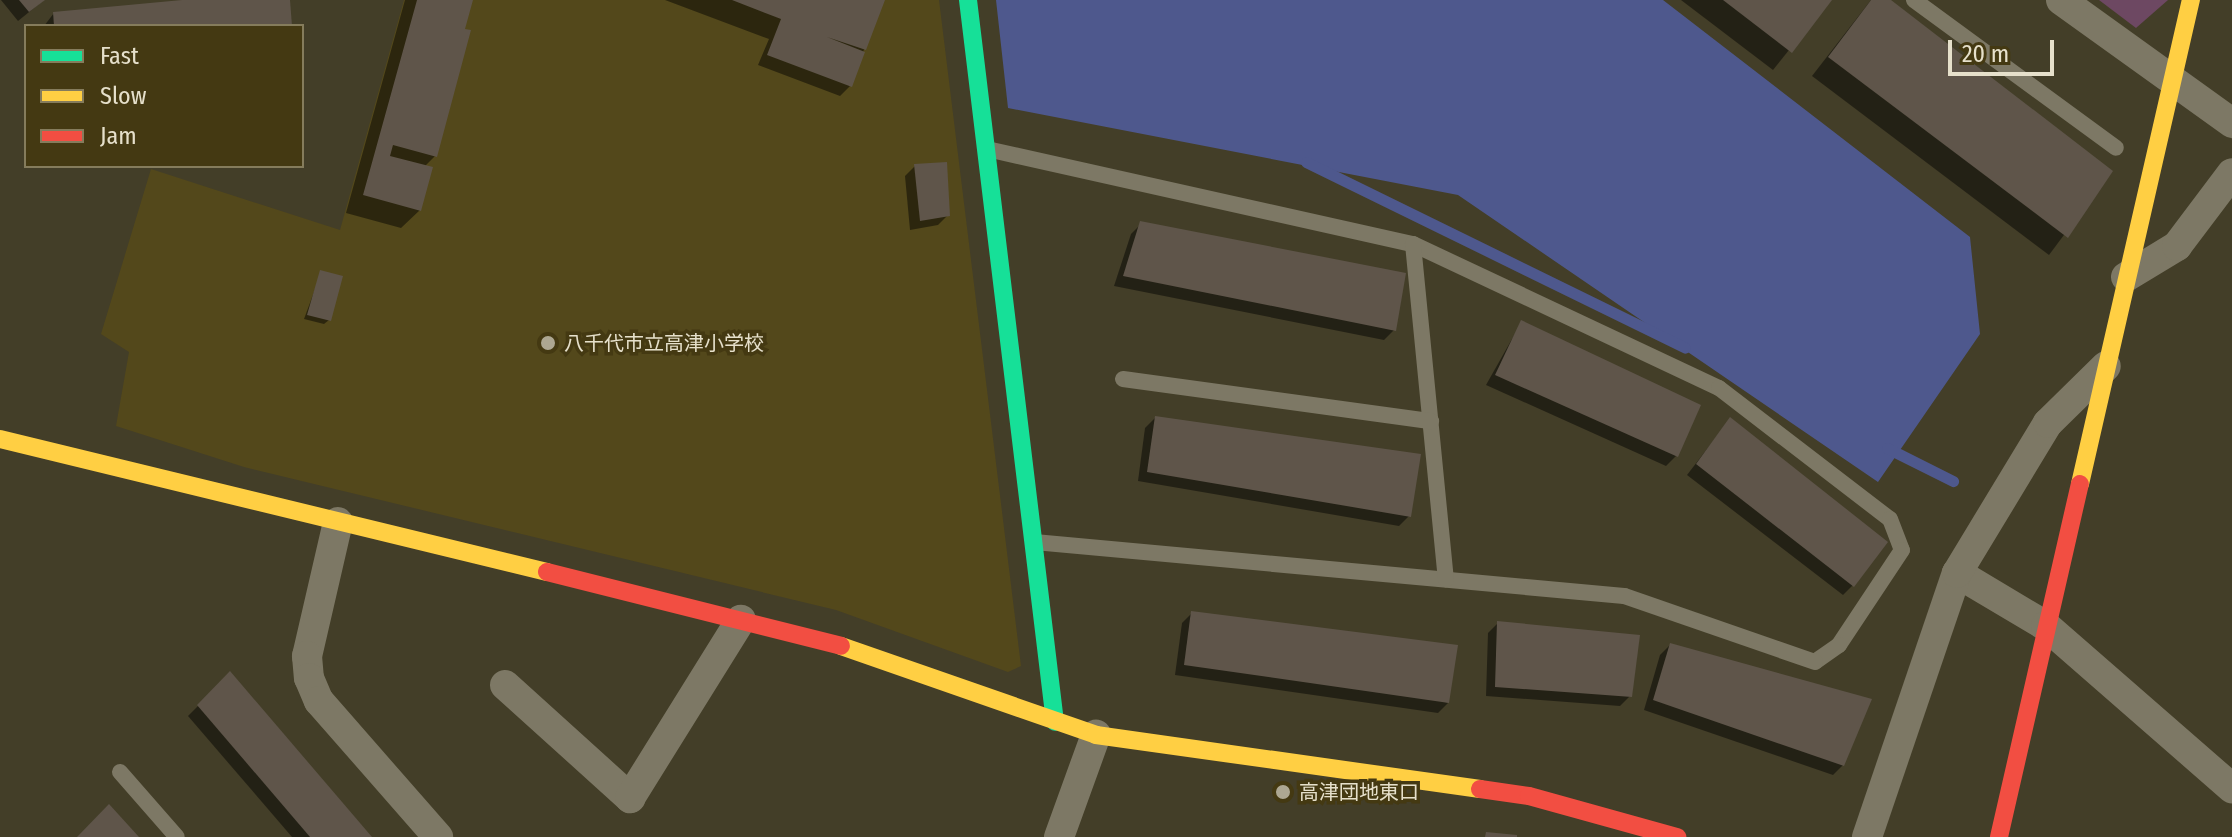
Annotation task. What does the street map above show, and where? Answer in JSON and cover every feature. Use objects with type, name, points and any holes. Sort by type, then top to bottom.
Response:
[{"type":"street","points":[[968,0],[1055,722]]},
{"type":"street","points":[[2061,0],[2232,123]]},
{"type":"street","points":[[1999,837],[2191,0]]},
{"type":"street","points":[[2126,277],[2177,246],[2232,173]]},
{"type":"street","points":[[1867,837],[1957,573],[2048,423],[2106,366]]},
{"type":"street","points":[[0,439],[824,640],[1096,735],[1529,796],[1677,837]]},
{"type":"street","points":[[338,522],[307,656],[309,678],[319,701],[438,837]]},
{"type":"street","points":[[1957,573],[2046,626],[2232,788]]},
{"type":"street","points":[[505,685],[630,798],[741,620]]},
{"type":"street","points":[[1059,837],[1096,735]]},
{"type":"lane","points":[[1914,0],[2116,148]]},
{"type":"lane","points":[[986,148],[1413,244],[1719,388],[1890,519],[1902,550],[1839,645],[1815,662],[1624,596],[1033,542]]},
{"type":"lane","points":[[1413,244],[1446,579]]},
{"type":"lane","points":[[1123,379],[1431,421]]},
{"type":"lane","points":[[120,772],[177,837]]},
{"type":"shaded area","name":"八千代市立高津小学校","points":[[404,0],[939,0],[1021,666],[1008,672],[836,610],[244,467],[116,426],[129,352],[101,334],[151,169],[340,230]]},
{"type":"shaded area","points":[[2099,0],[2168,0],[2136,28]]},
{"type":"water","points":[[996,0],[1663,0],[1970,237],[1980,334],[1878,482],[1458,195],[1008,108]]},
{"type":"building","points":[[19,0],[45,0],[29,12]]},
{"type":"building","points":[[182,0],[290,0],[292,24],[54,24],[53,12]]},
{"type":"building","points":[[417,0],[473,0],[465,29],[471,30],[437,157],[393,145],[390,156],[433,167],[421,211],[363,195]]},
{"type":"building","points":[[732,0],[885,0],[866,50],[827,37],[865,52],[852,87],[767,55],[781,19]]},
{"type":"building","points":[[1723,0],[1832,0],[1792,53]]},
{"type":"building","points":[[1871,0],[1891,0],[2113,171],[2068,238],[1828,57]]},
{"type":"building","points":[[947,162],[950,216],[920,221],[914,164]]},
{"type":"building","points":[[1140,221],[1406,273],[1396,331],[1123,276]]},
{"type":"building","points":[[320,270],[343,276],[331,321],[307,315]]},
{"type":"building","points":[[1521,320],[1701,405],[1678,457],[1495,375]]},
{"type":"building","points":[[1155,416],[1421,454],[1411,517],[1147,472]]},
{"type":"building","points":[[1730,417],[1888,542],[1854,587],[1696,464]]},
{"type":"building","points":[[1191,611],[1458,645],[1449,703],[1184,665]]},
{"type":"building","points":[[1497,621],[1640,635],[1632,697],[1495,687]]},
{"type":"building","points":[[1670,643],[1872,699],[1844,766],[1653,700]]},
{"type":"building","points":[[230,671],[372,837],[310,837],[197,705]]},
{"type":"building","points":[[109,804],[139,837],[77,837]]},
{"type":"building","points":[[1486,832],[1517,835],[1517,837],[1485,837]]},
{"type":"waterway","points":[[1306,162],[1685,348]]},
{"type":"waterway","points":[[1887,448],[1953,481]]},
{"type":"traffic: fast","points":[[968,0],[1055,722]]},
{"type":"traffic: slow","points":[[2080,484],[2191,0]]},
{"type":"traffic: slow","points":[[0,439],[547,572]]},
{"type":"traffic: slow","points":[[841,646],[1096,735],[1480,789]]},
{"type":"traffic: jam","points":[[1999,837],[2080,484]]},
{"type":"traffic: jam","points":[[547,572],[841,646]]},
{"type":"traffic: jam","points":[[1480,789],[1529,796],[1677,837]]},
{"type":"place","name":"八千代市立高津小学校","points":[[548,343]]},
{"type":"place","name":"高津団地東口","points":[[1283,792]]}]
